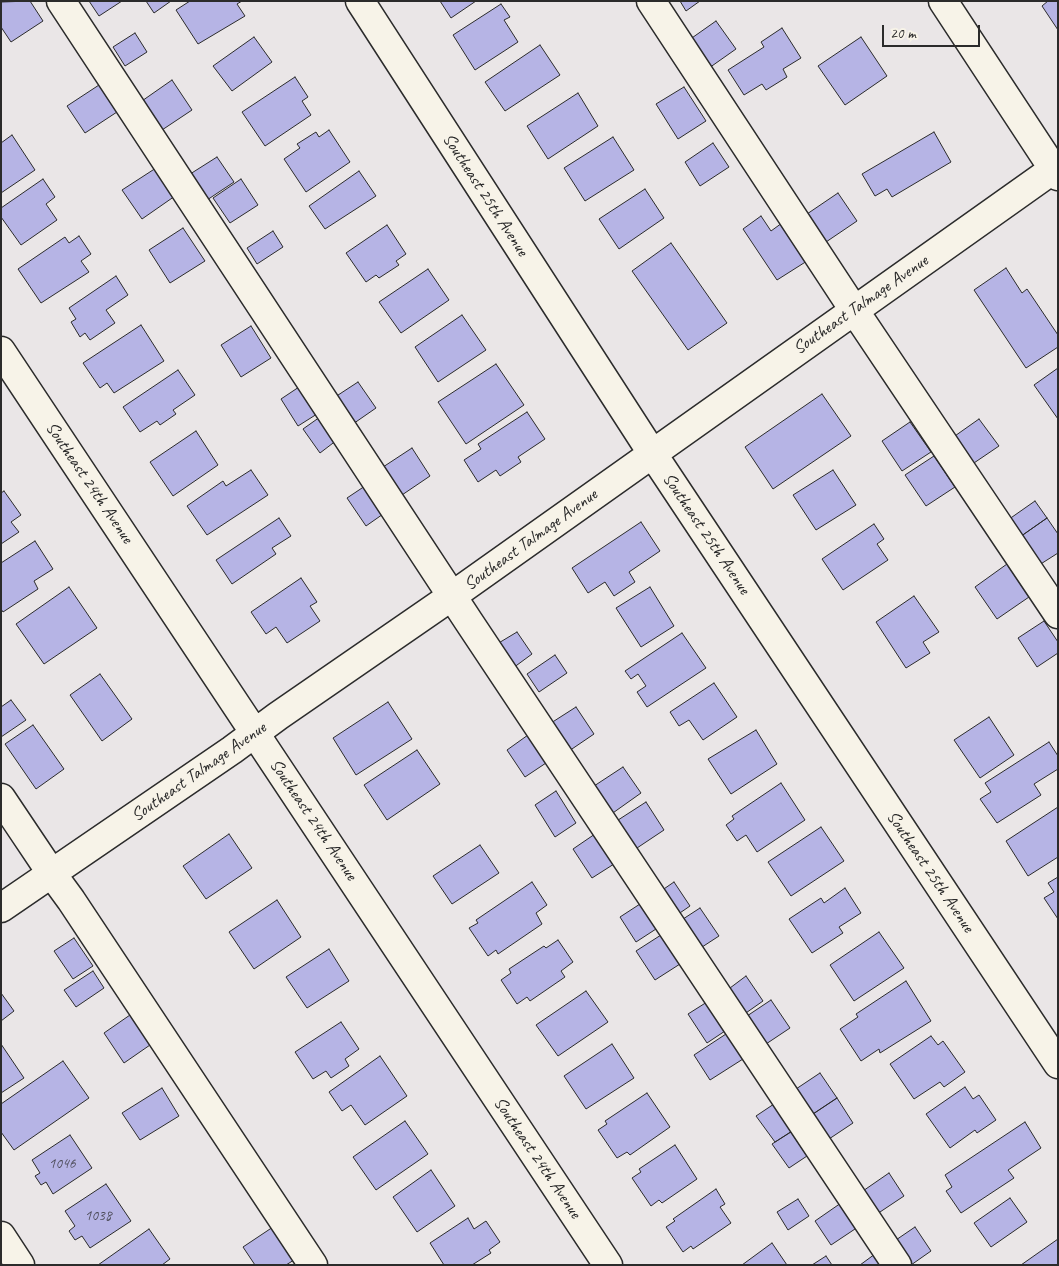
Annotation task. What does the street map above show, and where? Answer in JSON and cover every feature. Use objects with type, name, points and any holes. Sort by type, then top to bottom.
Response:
[{"type":"street","points":[[61,1],[452,596],[896,1265]]},
{"type":"street","name":"Southeast 25th Avenue","points":[[360,1],[652,453],[1058,1064]]},
{"type":"street","points":[[651,1],[854,310],[1058,614]]},
{"type":"street","points":[[943,1],[1056,171]]},
{"type":"street","name":"Southeast Talmage Avenue","points":[[1,908],[452,596],[854,310],[1056,171]]},
{"type":"street","name":"Southeast 24th Avenue","points":[[1,351],[256,732],[608,1265]]},
{"type":"street","points":[[1,798],[71,900],[313,1265]]},
{"type":"street","points":[[1,1236],[20,1265]]},
{"type":"building","points":[[30,1],[43,21],[11,42],[1,27],[1,2]]},
{"type":"building","points":[[89,1],[122,1],[99,16]]},
{"type":"building","points":[[146,1],[171,1],[154,13]]},
{"type":"building","points":[[190,1],[242,1],[237,4],[245,16],[198,44],[176,10]]},
{"type":"building","points":[[440,1],[476,1],[451,18]]},
{"type":"building","points":[[680,1],[700,1],[686,11]]},
{"type":"building","points":[[1048,1],[1058,1],[1058,30],[1042,6]]},
{"type":"building","points":[[501,4],[510,17],[504,20],[518,42],[475,70],[453,35]]},
{"type":"building","points":[[716,21],[736,49],[709,68],[689,40]]},
{"type":"building","points":[[782,28],[801,58],[783,69],[787,77],[766,90],[762,84],[744,95],[728,70],[764,47],[761,42]]},
{"type":"building","points":[[135,33],[147,52],[125,66],[113,47]]},
{"type":"building","points":[[254,37],[272,62],[232,91],[213,66]]},
{"type":"building","points":[[861,37],[887,76],[845,105],[818,66]]},
{"type":"building","points":[[540,45],[560,75],[505,111],[485,82]]},
{"type":"building","points":[[295,77],[308,97],[302,101],[311,115],[265,146],[242,112]]},
{"type":"building","points":[[172,80],[192,110],[159,132],[139,103]]},
{"type":"building","points":[[99,85],[117,112],[85,133],[67,106]]},
{"type":"building","points":[[684,87],[706,121],[678,139],[656,104]]},
{"type":"building","points":[[578,93],[598,126],[548,159],[527,126]]},
{"type":"building","points":[[329,130],[350,162],[306,192],[284,159],[300,148],[297,144],[316,132],[319,137]]},
{"type":"building","points":[[934,132],[951,162],[892,197],[887,189],[875,196],[862,174]]},
{"type":"building","points":[[12,135],[35,170],[1,193],[1,143]]},
{"type":"building","points":[[613,137],[634,170],[585,201],[564,168]]},
{"type":"building","points":[[713,143],[729,167],[700,186],[685,162]]},
{"type":"building","points":[[217,157],[234,182],[204,202],[187,176]]},
{"type":"building","points":[[156,168],[175,196],[142,219],[122,190]]},
{"type":"building","points":[[359,171],[376,196],[325,229],[309,206]]},
{"type":"building","points":[[43,179],[55,197],[46,204],[57,220],[21,245],[1,217],[1,208]]},
{"type":"building","points":[[241,179],[258,205],[230,223],[213,198]]},
{"type":"building","points":[[645,189],[664,218],[619,249],[599,219]]},
{"type":"building","points":[[838,193],[857,221],[826,242],[807,214]]},
{"type":"building","points":[[761,216],[771,231],[782,223],[807,261],[777,280],[743,229]]},
{"type":"building","points":[[387,225],[406,254],[396,261],[399,265],[379,278],[376,275],[366,282],[346,253]]},
{"type":"building","points":[[183,228],[205,261],[170,283],[149,250]]},
{"type":"building","points":[[273,231],[283,247],[257,264],[247,248]]},
{"type":"building","points":[[79,236],[91,254],[81,261],[89,272],[41,303],[18,269],[65,237],[69,243]]},
{"type":"building","points":[[671,243],[727,323],[688,350],[632,271]]},
{"type":"building","points":[[1006,268],[1022,293],[1027,289],[1058,335],[1058,347],[1026,368],[974,290]]},
{"type":"building","points":[[428,269],[449,300],[401,333],[379,302]]},
{"type":"building","points":[[116,276],[128,295],[106,310],[115,323],[90,340],[85,333],[80,337],[71,322],[76,319],[69,308]]},
{"type":"building","points":[[462,315],[486,350],[438,382],[415,347]]},
{"type":"building","points":[[141,325],[164,361],[114,393],[107,383],[100,388],[83,363]]},
{"type":"building","points":[[251,326],[271,358],[241,377],[221,345]]},
{"type":"building","points":[[496,364],[524,405],[466,444],[438,402]]},
{"type":"building","points":[[1058,368],[1058,419],[1034,385]]},
{"type":"building","points":[[178,370],[195,395],[173,410],[176,414],[160,425],[157,421],[140,432],[123,407]]},
{"type":"building","points":[[358,382],[376,408],[350,426],[332,399]]},
{"type":"building","points":[[299,387],[317,414],[298,426],[281,399]]},
{"type":"building","points":[[822,394],[851,436],[773,489],[745,447]]},
{"type":"building","points":[[527,412],[545,439],[518,457],[521,462],[500,476],[496,470],[478,482],[464,460],[481,449],[478,444]]},
{"type":"building","points":[[320,417],[337,440],[320,453],[303,429]]},
{"type":"building","points":[[979,419],[999,446],[971,465],[952,438]]},
{"type":"building","points":[[910,422],[931,452],[902,471],[882,441]]},
{"type":"building","points":[[196,431],[218,465],[173,496],[150,462]]},
{"type":"building","points":[[412,448],[430,476],[399,497],[380,469]]},
{"type":"building","points":[[934,456],[955,487],[926,506],[905,475]]},
{"type":"building","points":[[251,470],[268,495],[207,535],[187,506],[223,481],[226,486]]},
{"type":"building","points":[[833,470],[856,505],[816,530],[793,495]]},
{"type":"building","points":[[368,484],[386,512],[366,526],[347,498]]},
{"type":"building","points":[[4,491],[21,515],[11,522],[19,532],[1,544],[1,493]]},
{"type":"building","points":[[1035,501],[1047,518],[1017,539],[1005,522]]},
{"type":"building","points":[[279,518],[291,536],[272,548],[276,554],[232,584],[216,560]]},
{"type":"building","points":[[1047,518],[1058,534],[1058,553],[1036,567],[1017,539]]},
{"type":"building","points":[[641,522],[660,551],[629,572],[635,582],[614,596],[605,582],[588,593],[572,568]]},
{"type":"building","points":[[874,524],[884,539],[877,544],[888,560],[843,590],[822,559]]},
{"type":"building","points":[[35,541],[53,569],[34,581],[38,589],[3,612],[1,609],[1,563]]},
{"type":"building","points":[[1007,564],[1029,597],[997,619],[975,587]]},
{"type":"building","points":[[301,578],[317,602],[310,606],[320,621],[287,643],[276,627],[266,634],[251,612]]},
{"type":"building","points":[[69,587],[97,628],[44,664],[16,624]]},
{"type":"building","points":[[650,587],[674,626],[641,647],[616,608]]},
{"type":"building","points":[[914,596],[939,632],[923,642],[930,653],[906,668],[876,622]]},
{"type":"building","points":[[1044,621],[1058,642],[1058,653],[1037,667],[1018,638]]},
{"type":"building","points":[[517,632],[532,654],[513,668],[497,644]]},
{"type":"building","points":[[682,633],[706,668],[647,707],[637,692],[646,686],[638,674],[631,679],[625,671]]},
{"type":"building","points":[[555,655],[567,673],[539,692],[527,674]]},
{"type":"building","points":[[100,674],[132,719],[102,741],[70,695]]},
{"type":"building","points":[[714,683],[737,717],[703,740],[689,720],[679,726],[670,712]]},
{"type":"building","points":[[11,700],[26,720],[1,737],[1,707]]},
{"type":"building","points":[[388,702],[412,739],[356,775],[333,738]]},
{"type":"building","points":[[576,707],[594,734],[569,751],[551,723]]},
{"type":"building","points":[[989,717],[1014,755],[980,778],[954,740]]},
{"type":"building","points":[[33,725],[64,769],[36,789],[5,744]]},
{"type":"building","points":[[756,730],[777,764],[731,794],[708,759]]},
{"type":"building","points":[[528,735],[546,763],[525,777],[507,750]]},
{"type":"building","points":[[1049,742],[1058,756],[1058,769],[1034,784],[1041,795],[997,823],[980,799],[991,792],[985,783]]},
{"type":"building","points":[[417,750],[440,784],[387,820],[364,785]]},
{"type":"building","points":[[623,767],[641,793],[610,815],[591,788]]},
{"type":"building","points":[[781,783],[805,820],[757,852],[746,835],[737,841],[726,825],[734,819],[732,816]]},
{"type":"building","points":[[556,791],[576,823],[555,837],[535,805]]},
{"type":"building","points":[[646,802],[664,830],[634,850],[615,822]]},
{"type":"building","points":[[1058,807],[1058,857],[1028,876],[1006,841]]},
{"type":"building","points":[[821,827],[844,861],[791,896],[768,862]]},
{"type":"building","points":[[229,834],[252,868],[206,899],[183,866]]},
{"type":"building","points":[[595,834],[614,864],[592,878],[573,849]]},
{"type":"building","points":[[480,845],[499,873],[452,904],[433,876]]},
{"type":"building","points":[[1058,877],[1058,919],[1044,898],[1054,892],[1048,883]]},
{"type":"building","points":[[532,882],[547,905],[536,913],[542,924],[498,954],[496,950],[488,956],[469,928],[478,923],[476,920]]},
{"type":"building","points":[[674,882],[690,906],[674,917],[658,893]]},
{"type":"building","points":[[845,888],[861,913],[839,927],[843,933],[812,953],[789,919],[821,898],[824,903]]},
{"type":"building","points":[[277,900],[301,937],[254,969],[229,932]]},
{"type":"building","points":[[640,904],[656,929],[636,942],[620,917]]},
{"type":"building","points":[[700,908],[719,936],[699,949],[680,921]]},
{"type":"building","points":[[879,932],[904,968],[854,1001],[830,965]]},
{"type":"building","points":[[661,935],[680,964],[655,980],[636,951]]},
{"type":"building","points":[[74,938],[93,966],[73,979],[54,951]]},
{"type":"building","points":[[558,940],[573,962],[561,971],[565,977],[530,1001],[527,997],[517,1004],[501,980],[511,973],[509,969],[544,946],[546,948]]},
{"type":"building","points":[[329,949],[349,981],[307,1008],[286,977]]},
{"type":"building","points":[[93,971],[104,988],[76,1007],[64,990]]},
{"type":"building","points":[[746,976],[763,1001],[743,1015],[726,991]]},
{"type":"building","points":[[906,981],[931,1021],[880,1053],[879,1049],[861,1061],[840,1029],[858,1017],[856,1014]]},
{"type":"building","points":[[586,991],[608,1022],[558,1056],[536,1025]]},
{"type":"building","points":[[1,993],[14,1011],[1,1021]]},
{"type":"building","points":[[771,1000],[790,1028],[763,1046],[744,1018]]},
{"type":"building","points":[[707,1002],[725,1031],[707,1043],[688,1014]]},
{"type":"building","points":[[130,1015],[150,1045],[124,1063],[104,1033]]},
{"type":"building","points":[[341,1022],[359,1049],[345,1059],[349,1066],[331,1078],[326,1071],[313,1079],[295,1052]]},
{"type":"building","points":[[726,1034],[743,1059],[710,1080],[694,1055]]},
{"type":"building","points":[[931,1036],[938,1045],[943,1041],[965,1072],[944,1087],[940,1082],[914,1099],[890,1064]]},
{"type":"building","points":[[1,1044],[24,1078],[1,1093]]},
{"type":"building","points":[[612,1044],[634,1078],[586,1109],[564,1076]]},
{"type":"building","points":[[380,1056],[407,1096],[365,1125],[351,1105],[342,1111],[329,1092]]},
{"type":"building","points":[[63,1061],[89,1098],[14,1150],[1,1132],[1,1104]]},
{"type":"building","points":[[820,1073],[837,1098],[810,1116],[793,1091]]},
{"type":"building","points":[[965,1087],[973,1099],[979,1095],[996,1120],[977,1133],[975,1130],[950,1148],[926,1114]]},
{"type":"building","points":[[162,1088],[179,1116],[140,1140],[122,1113]]},
{"type":"building","points":[[647,1093],[670,1127],[630,1155],[627,1152],[617,1158],[598,1130],[607,1124],[605,1121]]},
{"type":"building","points":[[837,1098],[853,1123],[826,1141],[810,1116]]},
{"type":"building","points":[[774,1104],[792,1131],[775,1142],[756,1116]]},
{"type":"building","points":[[405,1121],[428,1154],[376,1190],[353,1157]]},
{"type":"building","points":[[1025,1122],[1041,1148],[1008,1170],[1014,1178],[961,1213],[946,1191],[952,1187],[945,1175]]},
{"type":"building","points":[[791,1132],[807,1156],[789,1168],[772,1144]]},
{"type":"building","points":[[70,1135],[92,1168],[53,1194],[46,1182],[41,1185],[35,1176],[40,1173],[32,1160]]},
{"type":"building","points":[[675,1145],[697,1179],[662,1203],[659,1200],[651,1206],[632,1178],[641,1172],[639,1169]]},
{"type":"building","points":[[431,1170],[455,1206],[417,1232],[393,1197]]},
{"type":"building","points":[[889,1173],[904,1196],[874,1216],[860,1193]]},
{"type":"building","points":[[106,1184],[131,1221],[90,1248],[82,1236],[75,1240],[69,1231],[75,1226],[65,1211]]},
{"type":"building","points":[[716,1189],[725,1204],[720,1207],[731,1223],[693,1249],[691,1246],[683,1252],[666,1227],[675,1221],[673,1219]]},
{"type":"building","points":[[1010,1198],[1027,1222],[991,1247],[974,1223]]},
{"type":"building","points":[[798,1199],[809,1216],[788,1230],[777,1212]]},
{"type":"building","points":[[841,1203],[858,1227],[831,1245],[815,1221]]},
{"type":"building","points":[[468,1218],[474,1229],[486,1221],[500,1242],[489,1250],[491,1253],[472,1265],[444,1265],[430,1243]]},
{"type":"building","points":[[273,1227],[294,1260],[286,1265],[255,1265],[243,1247]]},
{"type":"building","points":[[915,1227],[931,1251],[911,1265],[908,1265],[893,1242]]},
{"type":"building","points":[[149,1229],[170,1259],[162,1265],[98,1265]]},
{"type":"building","points":[[1058,1239],[1058,1265],[1021,1265]]},
{"type":"building","points":[[772,1243],[787,1265],[742,1265]]},
{"type":"building","points":[[875,1254],[882,1265],[860,1265]]},
{"type":"building","points":[[826,1256],[832,1265],[812,1265]]}]
